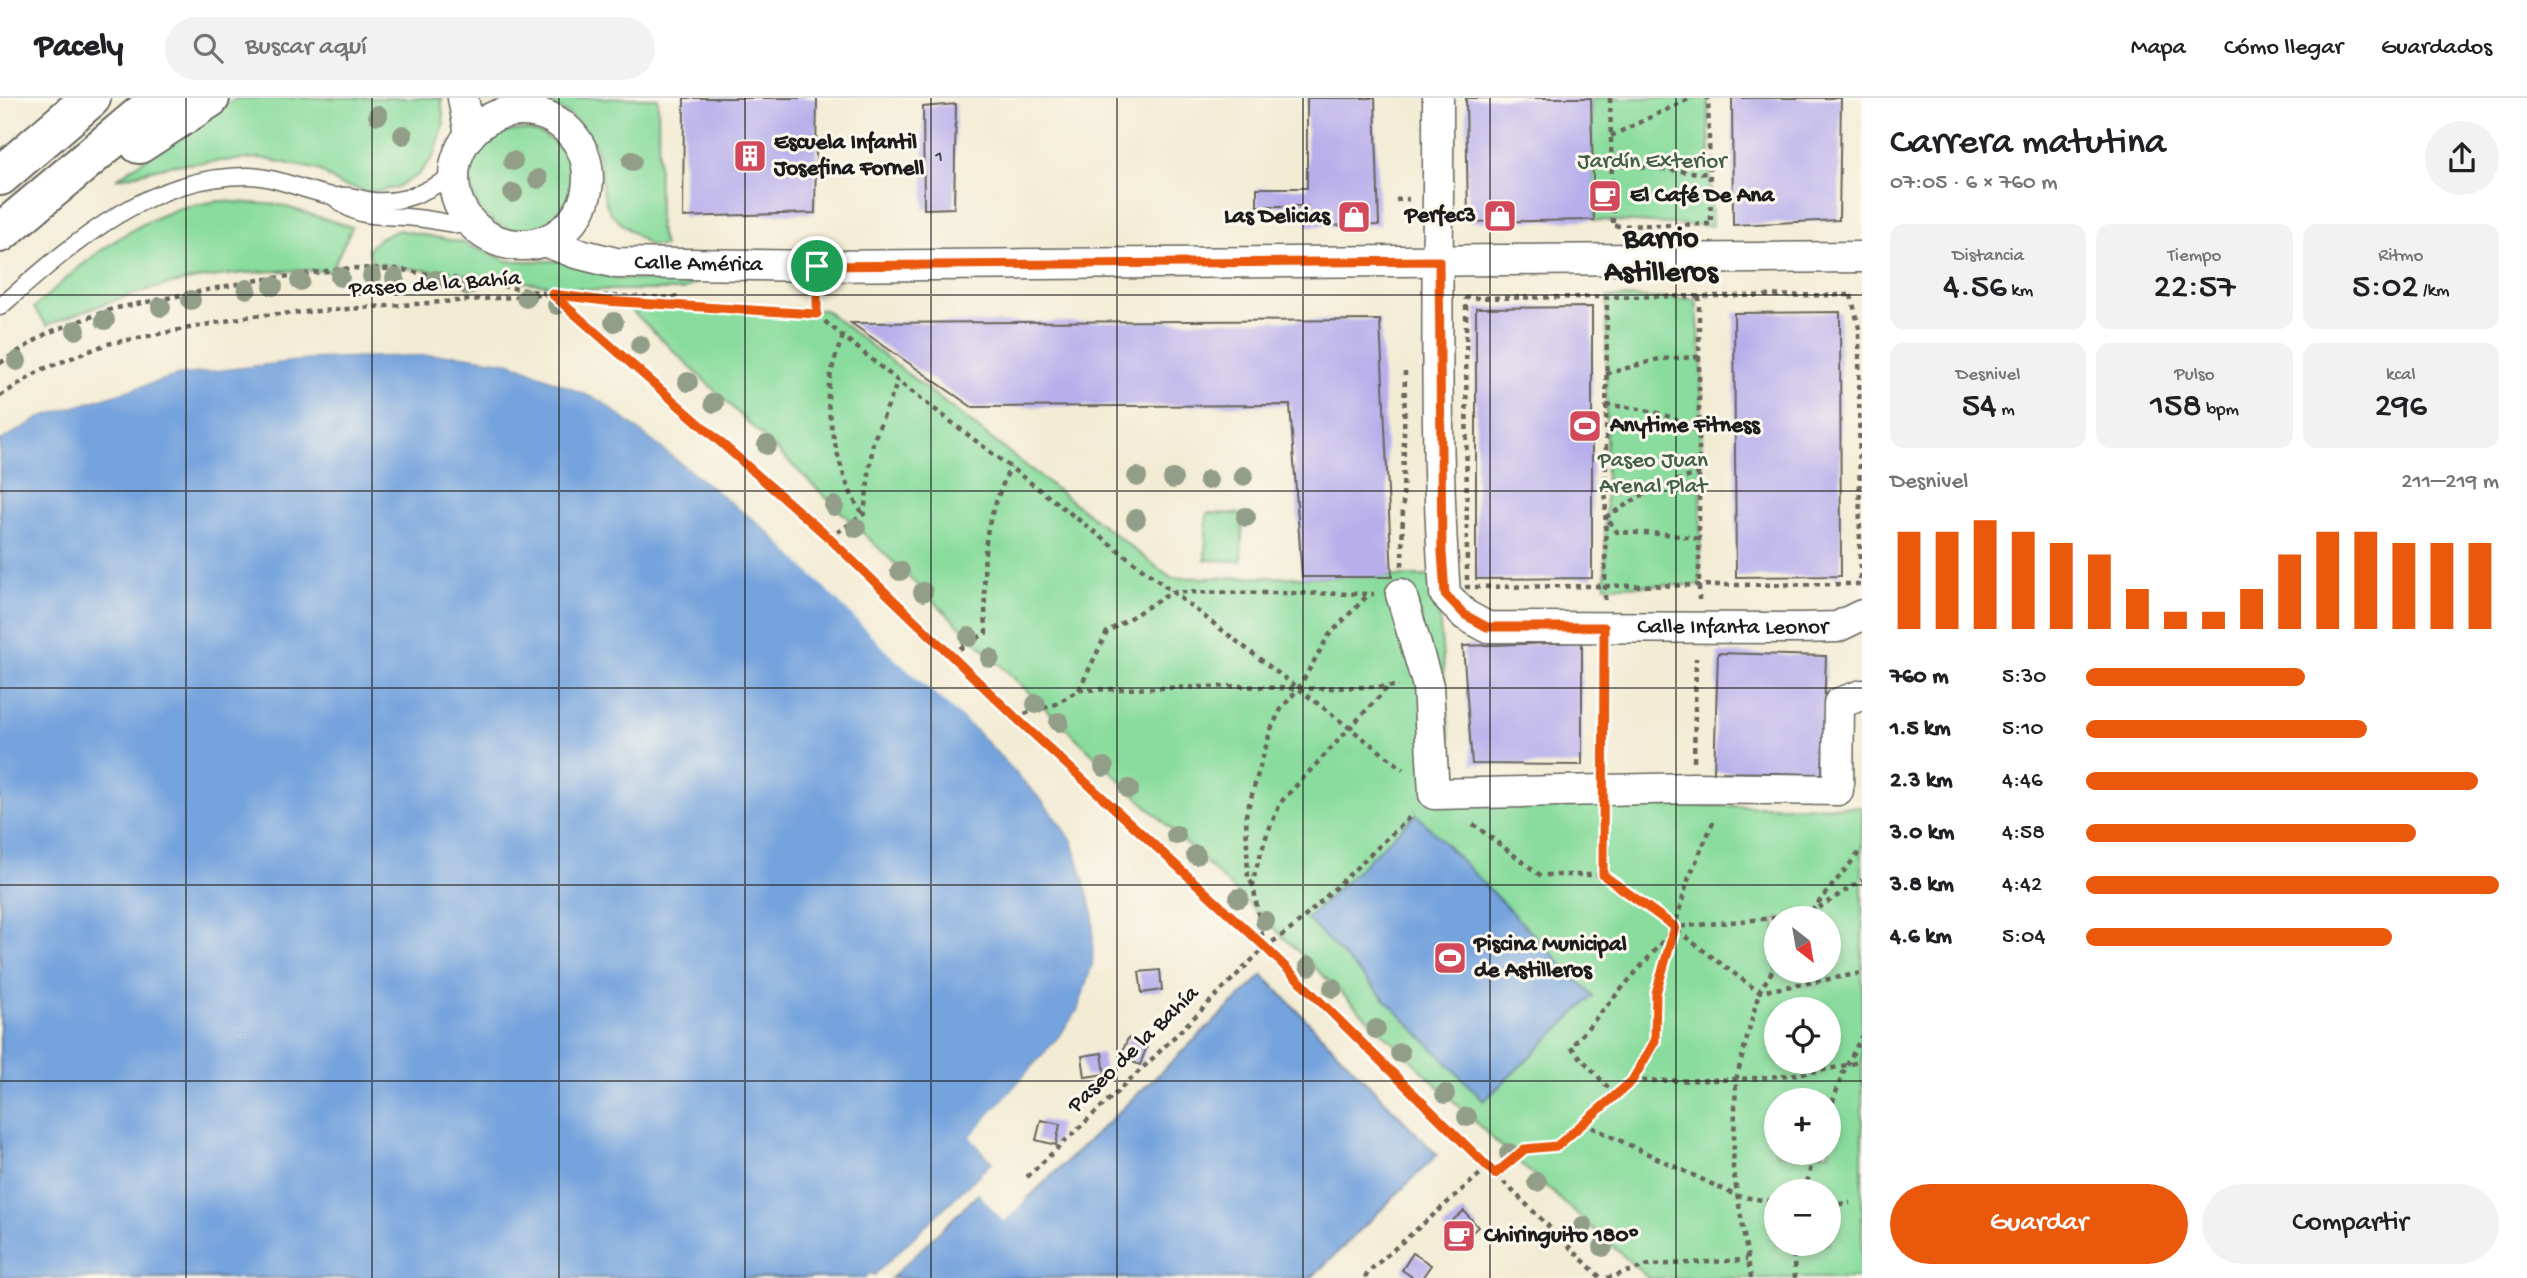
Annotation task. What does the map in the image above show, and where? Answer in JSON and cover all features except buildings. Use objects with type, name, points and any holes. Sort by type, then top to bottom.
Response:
[{"type":"highway","points":[[0,156],[13,133],[50,98]]},
{"type":"highway","points":[[0,176],[91,98]]},
{"type":"highway","points":[[0,233],[161,98]]},
{"type":"highway","points":[[67,177],[113,159],[210,98]]},
{"type":"street","points":[[463,98],[470,135]]},
{"type":"street","points":[[1438,98],[1439,261]]},
{"type":"street","points":[[508,105],[556,121],[572,135],[583,155],[588,176],[585,198],[576,216],[562,231],[544,241],[526,245],[491,239],[476,228],[463,213],[456,195],[454,176],[458,154],[470,135],[482,123],[508,105]]},
{"type":"street","name":"Calle América","points":[[544,241],[576,253],[616,262],[817,266],[1862,257]]},
{"type":"street","name":"Calle Infanta Leonor","points":[[1439,261],[1441,539],[1445,594],[1465,615],[1487,627],[1837,627],[1862,615]]},
{"type":"street","points":[[1401,594],[1428,685],[1434,794],[1693,788],[1838,790],[1839,703],[1862,695]]},
{"type":"lane","points":[[0,307],[96,227],[145,199],[197,180],[250,176],[297,185],[332,196],[374,201],[411,198],[454,176]]},
{"type":"lane","points":[[332,196],[348,210],[361,214],[375,217],[413,217],[476,228]]},
{"type":"path","points":[[1610,98],[1613,226],[1711,223],[1708,98]]},
{"type":"path","points":[[1611,136],[1691,98]]},
{"type":"path","points":[[1611,164],[1710,174]]},
{"type":"path","points":[[817,266],[817,314]]},
{"type":"path","points":[[0,363],[47,333],[112,309],[251,281],[350,268],[397,269],[605,301],[817,314],[898,382],[1540,875],[1603,875],[1759,992],[1862,973]]},
{"type":"path","name":"Paseo de la Bahía","points":[[0,396],[41,370],[107,344],[251,316],[552,294],[829,538],[1015,717],[1265,947],[1601,1278]]},
{"type":"path","points":[[1851,295],[1861,328],[1860,584],[1467,587],[1466,298],[1607,297],[1851,295]]},
{"type":"path","points":[[1699,296],[1700,585]]},
{"type":"path","points":[[1605,586],[1607,297]]},
{"type":"path","points":[[843,336],[834,360],[828,396],[838,458],[857,508],[864,514]]},
{"type":"path","points":[[1606,374],[1659,359],[1699,357]]},
{"type":"path","points":[[829,538],[864,514],[873,442],[898,382]]},
{"type":"path","points":[[1606,405],[1647,409],[1683,421],[1699,433]]},
{"type":"path","points":[[951,654],[986,633],[984,584],[987,534],[995,502],[1010,467]]},
{"type":"path","points":[[1605,517],[1654,488],[1700,473]]},
{"type":"path","points":[[1605,517],[1617,532],[1701,539]]},
{"type":"path","points":[[1079,690],[1107,632],[1171,592],[1401,594]]},
{"type":"path","points":[[1253,885],[1248,878],[1246,815],[1271,729],[1329,635],[1368,594]]},
{"type":"path","points":[[1603,875],[1604,627]]},
{"type":"path","points":[[1495,1174],[1525,1149],[1557,1146],[1632,1081],[1655,1041],[1656,993],[1688,880],[1718,812],[1693,788],[1697,627]]},
{"type":"path","points":[[1015,717],[1056,704],[1079,690],[1241,686],[1298,689],[1428,685]]},
{"type":"path","points":[[1388,687],[1281,802],[1267,834],[1253,885],[1265,947],[1294,927],[1434,794]]},
{"type":"path","points":[[1815,906],[1862,849]]},
{"type":"path","points":[[1823,906],[1862,880]]},
{"type":"path","points":[[1615,1095],[1571,1047],[1675,927],[1764,920]]},
{"type":"path","name":"Paseo de la Bahía","points":[[1027,1178],[1265,947]]},
{"type":"path","points":[[1751,1278],[1733,1168],[1736,1080],[1759,992],[1764,984]]},
{"type":"path","points":[[1838,1088],[1862,1036]]},
{"type":"path","points":[[1632,1081],[1736,1080],[1862,1062]]},
{"type":"path","points":[[1583,1123],[1737,1196],[1764,1200]]},
{"type":"path","points":[[1365,1278],[1369,1271],[1487,1168]]},
{"type":"path","points":[[1841,1204],[1850,1203]]},
{"type":"path","points":[[1794,1256],[1795,1278]]},
{"type":"path","points":[[1607,1278],[1649,1265],[1747,1260]]},
{"type":"green space","points":[[238,98],[441,98],[444,124],[434,156],[418,175],[395,188],[370,192],[340,185],[319,170],[261,158],[172,165],[116,179],[213,112]]},
{"type":"green space","points":[[538,98],[658,98],[659,227],[664,246],[650,246],[612,214],[604,198],[599,161],[591,139],[569,115]]},
{"type":"green space","name":"Jardín Exterior","points":[[1591,98],[1708,98],[1712,226],[1594,220]]},
{"type":"green space","points":[[521,130],[540,134],[556,145],[567,161],[571,180],[567,199],[556,215],[540,226],[521,230],[502,226],[486,215],[475,199],[471,180],[475,161],[486,145],[502,134]]},
{"type":"green space","points":[[218,201],[280,205],[352,227],[331,271],[256,272],[207,277],[123,297],[47,325],[34,308],[117,239],[180,208]]},
{"type":"green space","points":[[399,230],[460,242],[508,261],[560,261],[613,278],[695,283],[684,290],[591,290],[373,264],[368,249],[381,237]]},
{"type":"green space","name":"Paseo Juan Arenal Plat","points":[[1607,297],[1696,299],[1702,364],[1700,585],[1605,586]]},
{"type":"green space","points":[[626,305],[825,310],[1171,578],[1436,576],[1455,804],[1862,807],[1862,1278],[1648,1278],[1492,1138]]},
{"type":"green space","points":[[1207,513],[1243,514],[1241,561],[1205,560]]},
{"type":"water","points":[[456,354],[511,362],[602,401],[768,531],[978,732],[1043,801],[1073,841],[1094,914],[1093,964],[1078,1011],[1058,1038],[971,1137],[993,1162],[873,1277],[870,1274],[865,1278],[0,1278],[0,440],[42,416],[177,375],[316,358]]},
{"type":"water","name":"Piscina Municipal de Astilleros","points":[[1416,814],[1593,996],[1484,1101],[1307,919]]},
{"type":"water","points":[[1263,975],[1437,1155],[1311,1278],[890,1278],[979,1193],[1004,1221]]},
{"type":"pier","points":[[456,351],[512,359],[605,398],[771,529],[981,730],[1045,798],[1076,839],[1097,914],[1096,965],[1081,1013],[1061,1041],[975,1137],[994,1158],[995,1164],[877,1278],[865,1278],[870,1274],[874,1276],[993,1162],[970,1137],[1058,1038],[1078,1011],[1093,964],[1094,914],[1073,841],[1043,801],[978,732],[896,660],[768,531],[602,401],[511,362],[456,354],[316,358],[177,375],[42,416],[0,440],[0,436],[40,413],[176,372],[315,354]]},
{"type":"pier","points":[[977,1190],[981,1191],[1004,1217],[1026,1197],[1028,1199],[1004,1222],[978,1193],[890,1278],[886,1278]]},
{"type":"place","name":"Escuela Infantil Josefina Fornell","points":[[750,156]]},
{"type":"place","name":"El Café De Ana","points":[[1605,196]]},
{"type":"place","name":"Perfec3","points":[[1500,216]]},
{"type":"place","name":"Las Delicias","points":[[1354,217]]},
{"type":"place","name":"Anytime Fitness","points":[[1585,426]]},
{"type":"place","name":"Piscina Municipal de Astilleros","points":[[1450,958]]},
{"type":"place","name":"Chiringuito 180º","points":[[1459,1236]]},
{"type":"district","name":"Barrio Astilleros","points":[[1661,257]]},
{"type":"route","points":[[1439,261],[1442,552],[1445,594],[1465,615],[1487,627],[1604,627],[1603,875],[1675,927],[1656,993],[1655,1041],[1632,1081],[1557,1146],[1525,1149],[1495,1174],[1265,947],[1015,717],[829,538],[552,294],[605,301],[817,314],[817,266],[1439,261]]}]
